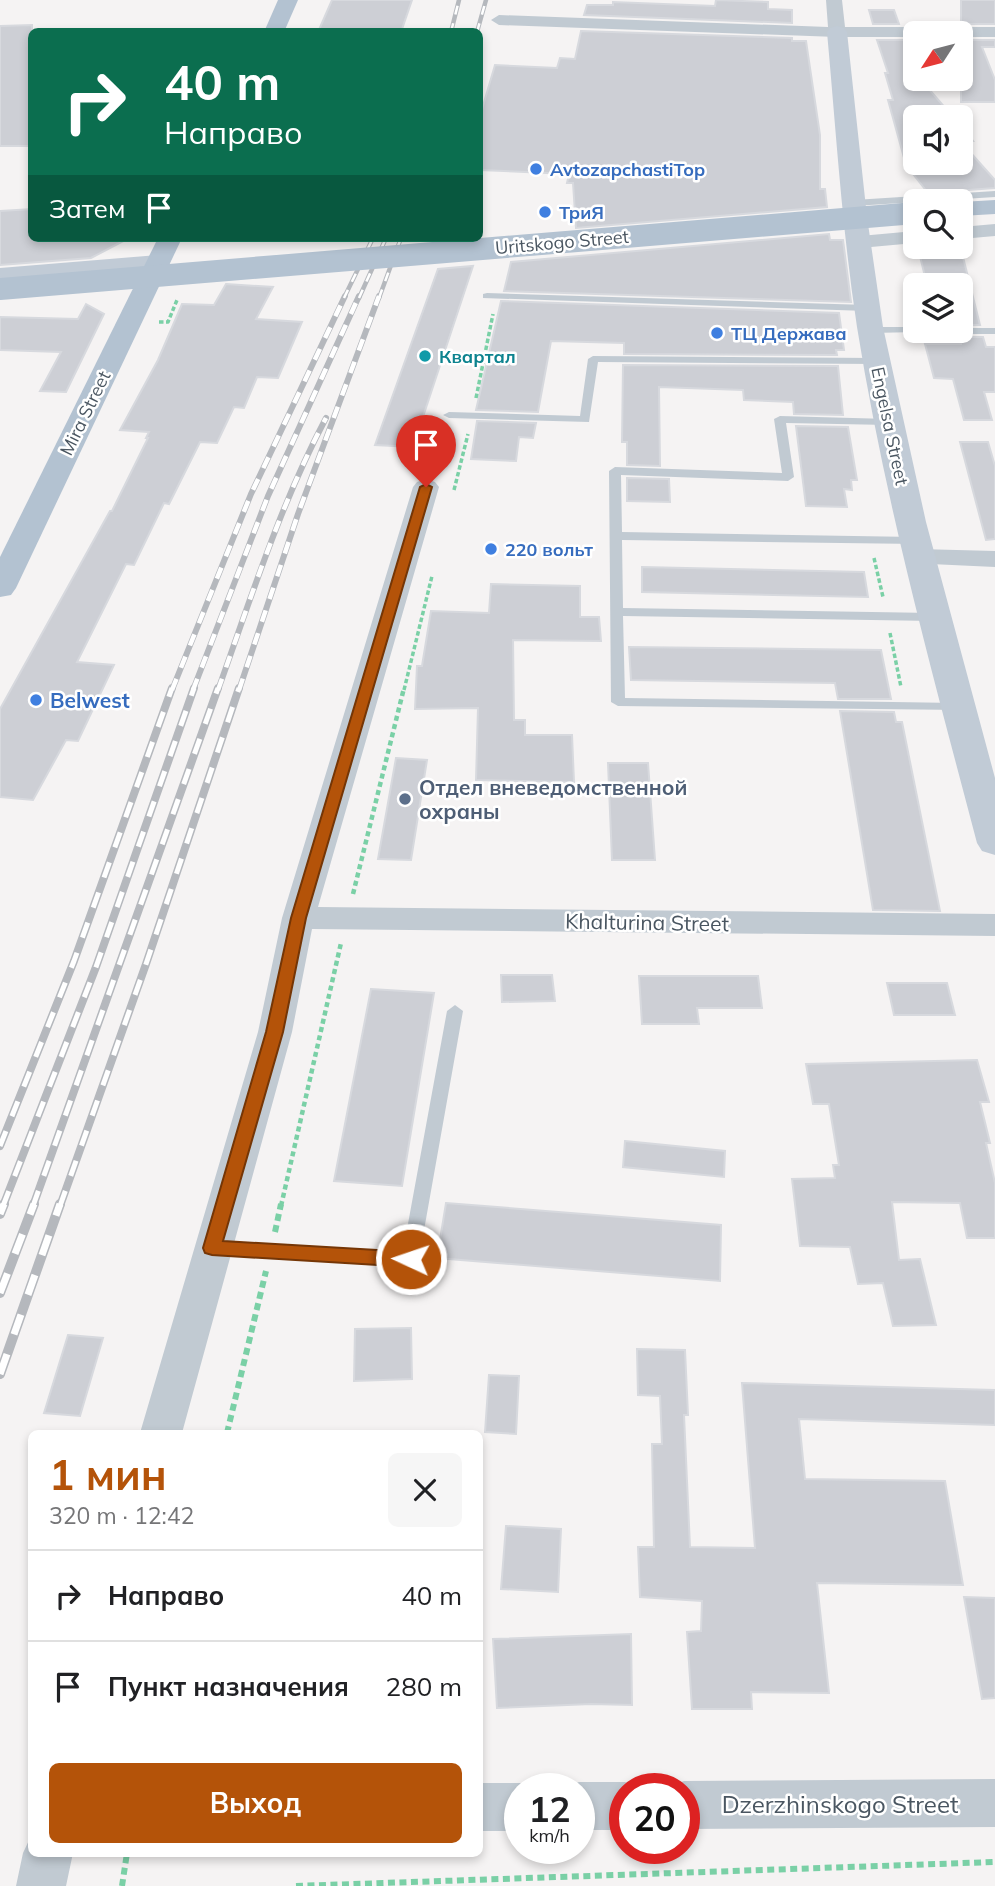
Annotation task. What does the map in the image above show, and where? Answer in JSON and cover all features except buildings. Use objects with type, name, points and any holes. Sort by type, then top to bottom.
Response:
[{"type":"main road","points":[[276,28],[288,0]]},
{"type":"main road","points":[[973,208],[995,206]]},
{"type":"main road","name":"Uritskogo Street","points":[[0,289],[903,214]]},
{"type":"main road","name":"Mira Street","points":[[0,587],[164,250]]},
{"type":"street","name":"Engelsa Street","points":[[834,0],[854,203],[869,319],[917,549],[995,843]]},
{"type":"street","points":[[499,20],[837,32],[995,32]]},
{"type":"street","points":[[973,232],[995,230]]},
{"type":"street","points":[[860,242],[903,238]]},
{"type":"street","points":[[0,275],[164,250]]},
{"type":"street","points":[[0,300],[145,288]]},
{"type":"street","points":[[162,1430],[275,1032],[298,918],[439,493]]},
{"type":"street","points":[[917,549],[995,559]]},
{"type":"street","name":"Khalturina Street","points":[[298,918],[995,925]]},
{"type":"street","name":"Dzerzhinskogo Street","points":[[700,1805],[995,1803]]},
{"type":"street","points":[[483,1807],[504,1807]]},
{"type":"street","points":[[41,1886],[47,1857]]},
{"type":"lane","points":[[854,203],[995,194]]},
{"type":"lane","points":[[492,296],[869,319],[903,327]]},
{"type":"lane","points":[[973,331],[995,331]]},
{"type":"lane","points":[[449,415],[585,420],[593,359],[877,360]]},
{"type":"lane","points":[[889,422],[780,419],[788,477],[615,471],[618,702],[958,707]]},
{"type":"lane","points":[[616,536],[917,549]]},
{"type":"lane","points":[[617,612],[934,617]]},
{"type":"lane","points":[[212,1248],[411,1259],[455,1011]]},
{"type":"path","points":[[439,493],[472,416],[492,296]]},
{"type":"path","points":[[228,1430],[347,919],[435,566]]},
{"type":"path","points":[[122,1886],[126,1857]]},
{"type":"path","points":[[296,1886],[995,1862]]},
{"type":"railway","points":[[452,28],[459,0]]},
{"type":"railway","points":[[478,28],[486,0]]},
{"type":"railway","points":[[344,298],[371,242]]},
{"type":"railway","points":[[359,298],[384,242]]},
{"type":"railway","points":[[379,298],[400,242]]},
{"type":"railway","points":[[172,690],[251,494],[345,296]]},
{"type":"railway","points":[[193,690],[268,496],[359,296]]},
{"type":"railway","points":[[239,690],[298,514],[379,296]]},
{"type":"railway","points":[[218,690],[280,518],[326,418]]},
{"type":"railway","points":[[0,1146],[74,961],[172,688]]},
{"type":"railway","points":[[3,1206],[96,967],[194,688]]},
{"type":"railway","points":[[33,1206],[218,688]]},
{"type":"railway","points":[[60,1206],[146,964],[239,688]]},
{"type":"railway","points":[[0,1214],[4,1204]]},
{"type":"railway","points":[[0,1293],[34,1204]]},
{"type":"railway","points":[[0,1374],[60,1204]]},
{"type":"place","name":"AvtozapchastiTop","points":[[536,169]]},
{"type":"place","name":"ТриЯ","points":[[545,212]]},
{"type":"place","name":"ТЦ Держава","points":[[717,333]]},
{"type":"place","name":"Квартал","points":[[425,356]]},
{"type":"place","name":"220 вольт","points":[[491,549]]},
{"type":"place","name":"Belwest","points":[[36,700]]},
{"type":"place","name":"Отдел вневедомственной охраны","points":[[405,799]]},
{"type":"route","points":[[411,1259],[212,1248],[275,1032],[298,918],[426,487]]}]
